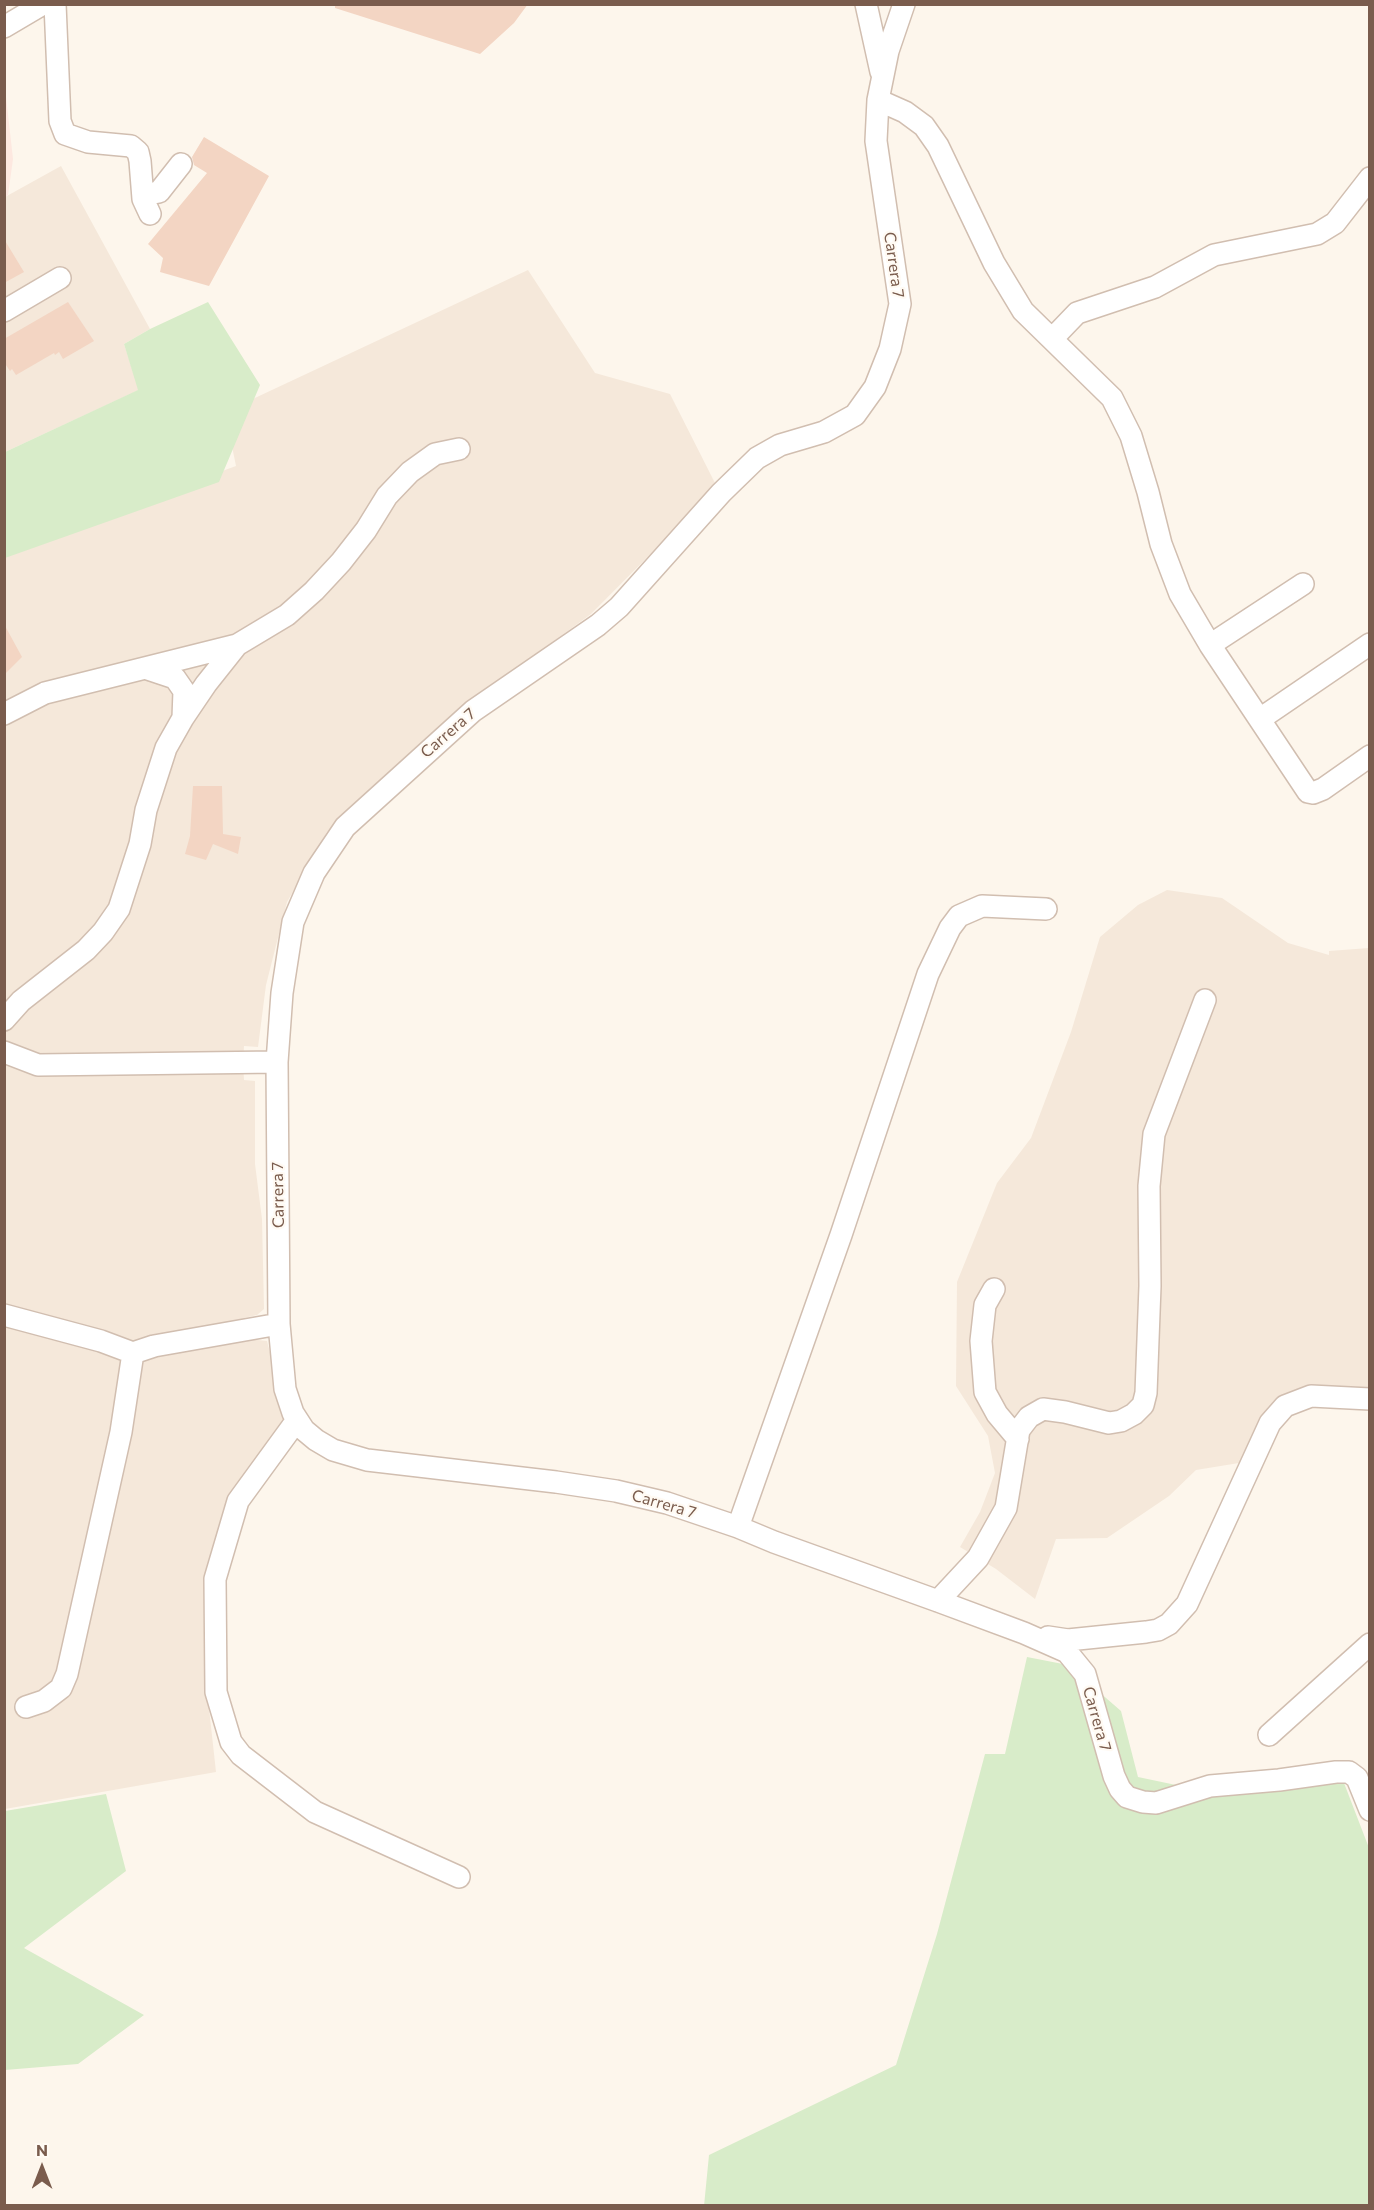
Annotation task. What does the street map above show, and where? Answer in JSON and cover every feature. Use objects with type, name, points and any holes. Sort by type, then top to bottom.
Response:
[{"type":"street","points":[[4,27],[43,4]]},
{"type":"street","points":[[55,4],[60,121],[65,134],[88,141],[131,146],[138,152],[146,205],[181,164]]},
{"type":"street","points":[[866,4],[883,78]]},
{"type":"street","name":"Carrera 7","points":[[904,4],[888,51],[878,100],[876,141],[900,304],[890,350],[875,387],[855,415],[824,432],[780,445],[757,458],[721,493],[619,607],[597,626],[473,711],[345,827],[314,873],[293,922],[282,993],[278,1062],[279,1324],[285,1389],[297,1420],[304,1430],[333,1450],[367,1460],[556,1482],[616,1491],[667,1503],[1024,1633],[1067,1652],[1085,1674],[1114,1776],[1127,1797],[1156,1803],[1210,1786],[1349,1772],[1357,1778],[1370,1810]]},
{"type":"street","points":[[878,100],[905,112],[924,126],[938,146],[1000,272],[1023,311],[1112,398],[1131,436],[1161,544],[1180,594],[1210,645],[1308,792],[1313,793],[1323,789],[1370,756]]},
{"type":"street","points":[[1053,339],[1077,313],[1155,287],[1214,255],[1317,234],[1335,223],[1370,178]]},
{"type":"street","points":[[4,311],[60,278]]},
{"type":"street","points":[[4,714],[45,693],[237,645],[286,615],[314,591],[366,530],[387,496],[410,472],[435,454],[459,449]]},
{"type":"street","points":[[1210,645],[1304,584]]},
{"type":"street","points":[[1260,719],[1370,644]]},
{"type":"street","points":[[4,1020],[21,1001],[86,950],[104,932],[119,909],[140,844],[153,785],[166,748],[206,684],[237,645]]},
{"type":"street","points":[[148,669],[175,678],[184,691],[183,718]]},
{"type":"street","points":[[738,1527],[841,1235],[928,974],[950,928],[959,916],[982,906],[1046,909]]},
{"type":"street","points":[[938,1601],[978,1558],[1006,1508],[1019,1430],[1029,1418],[1043,1409],[1109,1423],[1121,1421],[1134,1414],[1143,1405],[1146,1393],[1150,1287],[1149,1186],[1154,1134],[1205,1000]]},
{"type":"street","points":[[4,1052],[38,1065],[278,1062]]},
{"type":"street","points":[[994,1289],[985,1305],[981,1341],[985,1392],[997,1414],[1018,1439]]},
{"type":"street","points":[[4,1315],[101,1341],[133,1353],[154,1346],[279,1324]]},
{"type":"street","points":[[26,1707],[44,1701],[61,1689],[67,1674],[121,1432],[133,1353]]},
{"type":"street","points":[[1024,1633],[1068,1640],[1146,1632],[1158,1630],[1169,1624],[1187,1604],[1270,1423],[1285,1406],[1311,1396],[1370,1399]]},
{"type":"street","points":[[297,1420],[238,1501],[215,1579],[216,1692],[231,1742],[241,1755],[315,1812],[459,1877]]},
{"type":"street","points":[[1269,1735],[1370,1644]]},
{"type":"shaded area","points":[[5,88],[13,159],[8,195],[5,197]]},
{"type":"shaded area","points":[[61,166],[150,329],[124,344],[139,390],[5,452],[5,197]]},
{"type":"shaded area","points":[[528,270],[595,373],[670,394],[717,487],[591,614],[417,746],[327,832],[287,902],[266,985],[258,1047],[244,1046],[243,1063],[244,1080],[255,1081],[255,1164],[262,1219],[264,1309],[257,1315],[244,1318],[248,1339],[267,1341],[287,1419],[232,1497],[207,1690],[216,1772],[5,1809],[5,550],[236,466],[225,412]]},
{"type":"shaded area","points":[[1167,890],[1222,898],[1288,943],[1329,955],[1329,951],[1369,948],[1369,1395],[1293,1393],[1268,1407],[1239,1463],[1196,1470],[1169,1496],[1107,1538],[1056,1539],[1035,1599],[996,1569],[960,1547],[980,1512],[995,1473],[988,1436],[956,1386],[957,1282],[997,1183],[1031,1138],[1071,1032],[1100,937],[1138,905]]},
{"type":"green space","points":[[208,302],[260,385],[219,482],[5,558],[5,452],[138,390],[124,344]]},
{"type":"green space","points":[[1027,1657],[1068,1665],[1121,1711],[1138,1777],[1176,1785],[1344,1783],[1369,1848],[1369,2205],[704,2206],[709,2155],[896,2065],[937,1934],[985,1754],[1005,1754]]},
{"type":"green space","points":[[106,1794],[126,1871],[24,1948],[144,2015],[78,2064],[5,2070],[5,1811]]},
{"type":"building","points":[[335,4],[528,4],[514,23],[480,54],[335,8]]},
{"type":"building","points":[[204,137],[269,176],[209,286],[160,272],[163,258],[148,244],[207,173],[194,165],[192,157]]},
{"type":"building","points":[[4,239],[24,272],[4,283]]},
{"type":"building","points":[[68,302],[94,341],[63,359],[59,352],[55,355],[54,353],[16,375],[12,369],[10,371],[4,362],[4,339]]},
{"type":"building","points":[[4,624],[22,657],[4,675]]},
{"type":"building","points":[[193,786],[222,786],[223,834],[241,837],[238,854],[213,844],[206,860],[185,854],[190,836]]}]
